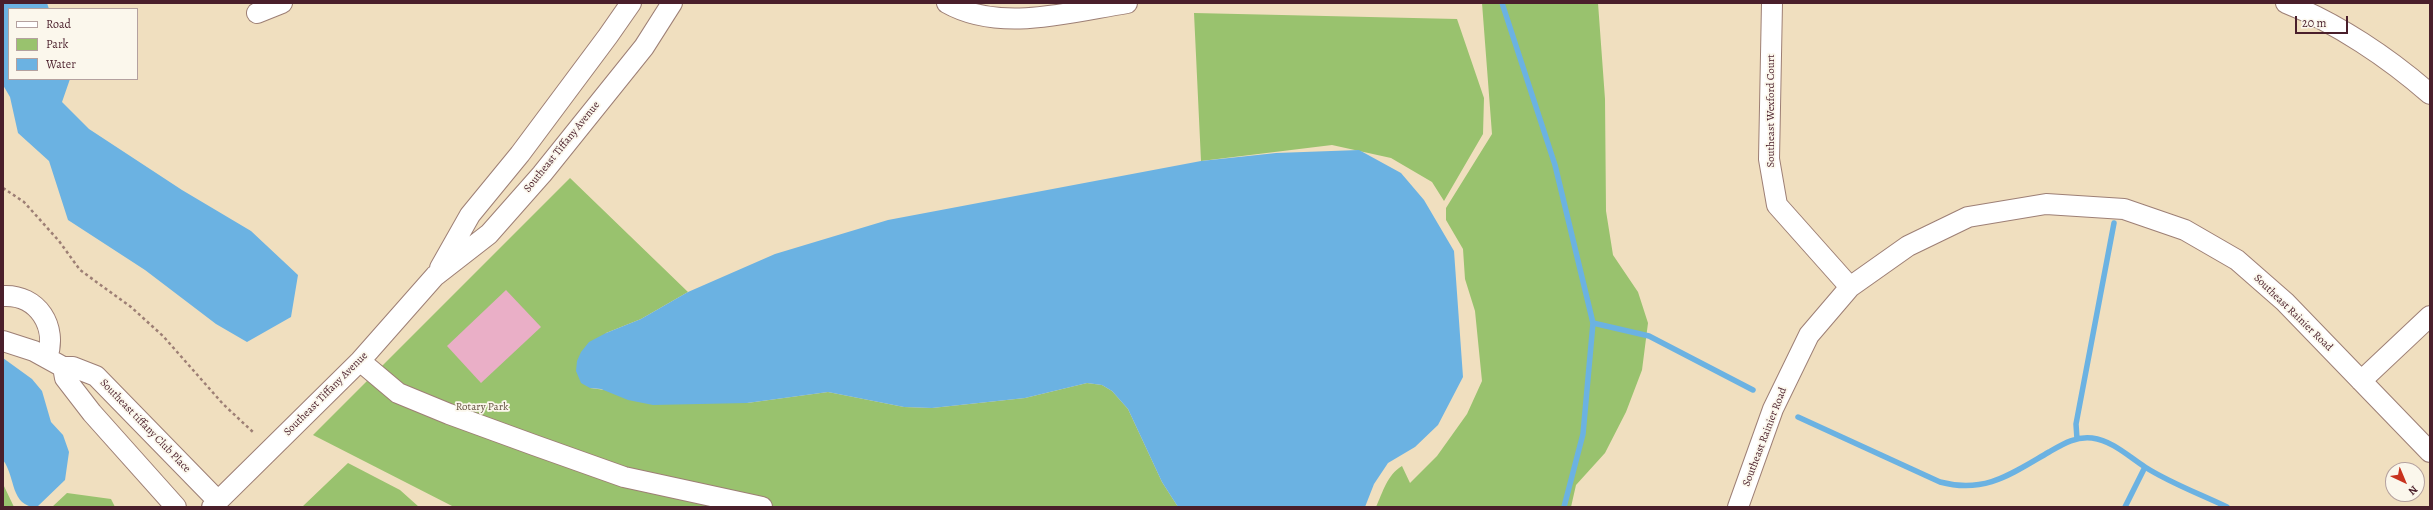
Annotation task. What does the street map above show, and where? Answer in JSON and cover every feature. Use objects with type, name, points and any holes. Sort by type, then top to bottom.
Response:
[{"type":"street","points":[[257,13],[282,3]]},
{"type":"street","name":"Southeast Tiffany Avenue","points":[[435,276],[470,215],[520,154],[608,36],[630,3]]},
{"type":"street","name":"Southeast Tiffany Avenue","points":[[215,504],[360,362],[435,276],[489,234],[542,174],[644,47],[672,3]]},
{"type":"street","points":[[947,3],[959,10],[989,9],[1020,20],[1127,3]]},
{"type":"street","name":"Southeast Wexford Court","points":[[1772,3],[1769,159],[1777,205],[1850,287]]},
{"type":"street","points":[[2286,3],[2351,36],[2403,71],[2430,94]]},
{"type":"street","name":"Southeast Rainier Road","points":[[1738,507],[1773,409],[1809,335],[1850,287],[1908,246],[1968,217],[2046,204],[2124,208],[2185,230],[2237,260],[2285,302],[2430,452]]},
{"type":"street","points":[[3,296],[26,300],[33,304],[45,317],[51,333],[55,363],[65,378],[92,413],[176,507]]},
{"type":"street","points":[[2362,381],[2430,316]]},
{"type":"street","name":"Southeast tiffany Club Place","points":[[3,341],[34,351],[55,363],[73,367],[96,376],[140,421],[215,504]]},
{"type":"street","points":[[360,362],[398,393],[449,414],[520,440],[624,477],[762,507]]},
{"type":"street","points":[[118,442],[140,421]]},
{"type":"path","points":[[3,188],[24,202],[59,241],[80,270],[131,307],[163,336],[223,404],[254,433]]},
{"type":"green space","points":[[1482,3],[1598,3],[1605,99],[1606,211],[1613,255],[1638,292],[1648,323],[1642,370],[1626,412],[1605,453],[1576,485],[1571,507],[1376,507],[1386,484],[1397,470],[1402,466],[1410,483],[1437,456],[1467,414],[1482,381],[1475,311],[1465,279],[1463,249],[1446,220],[1446,208],[1492,134]]},
{"type":"green space","points":[[1194,13],[1457,19],[1484,98],[1483,134],[1444,201],[1432,182],[1391,158],[1332,145],[1201,161]]},
{"type":"green space","name":"Rotary Park","points":[[570,178],[688,292],[641,319],[606,333],[590,388],[703,403],[747,403],[828,392],[904,407],[932,408],[1025,398],[1087,383],[1102,385],[1112,391],[1128,409],[1162,482],[1178,507],[454,507],[313,435]]},
{"type":"green space","points":[[348,463],[400,490],[419,507],[302,507]]},
{"type":"green space","points":[[3,484],[14,507],[3,507]]},
{"type":"green space","points":[[67,493],[111,499],[115,507],[52,507]]},
{"type":"water","points":[[3,3],[47,3],[49,8],[8,8],[8,80],[70,80],[62,102],[89,129],[182,190],[251,231],[298,275],[291,317],[247,342],[216,324],[145,270],[68,220],[49,161],[18,133],[10,97],[3,85]]},
{"type":"water","points":[[1359,150],[1401,173],[1424,200],[1454,251],[1463,377],[1438,425],[1415,447],[1388,463],[1374,484],[1365,507],[1178,507],[1162,482],[1128,409],[1112,391],[1102,385],[1087,383],[1025,398],[932,408],[904,407],[828,392],[747,403],[653,405],[628,400],[601,389],[590,388],[581,383],[576,371],[577,361],[581,352],[589,342],[606,333],[641,319],[688,292],[775,254],[888,220],[1201,161],[1276,153]]},
{"type":"water","points":[[3,358],[32,379],[42,391],[51,422],[63,435],[69,452],[65,480],[37,507],[28,506],[18,497],[3,460]]},
{"type":"building","points":[[506,290],[541,327],[481,383],[447,346]]},
{"type":"waterway","points":[[1502,3],[1555,165],[1593,323],[1583,434],[1564,507]]},
{"type":"waterway","points":[[2077,439],[2076,424],[2114,223]]},
{"type":"waterway","points":[[1593,323],[1649,336],[1753,390]]},
{"type":"waterway","points":[[1798,417],[1940,482],[1956,485],[1984,484],[1997,480],[2075,439],[2092,438],[2107,442],[2155,473],[2227,507]]},
{"type":"waterway","points":[[2125,507],[2145,467]]}]
